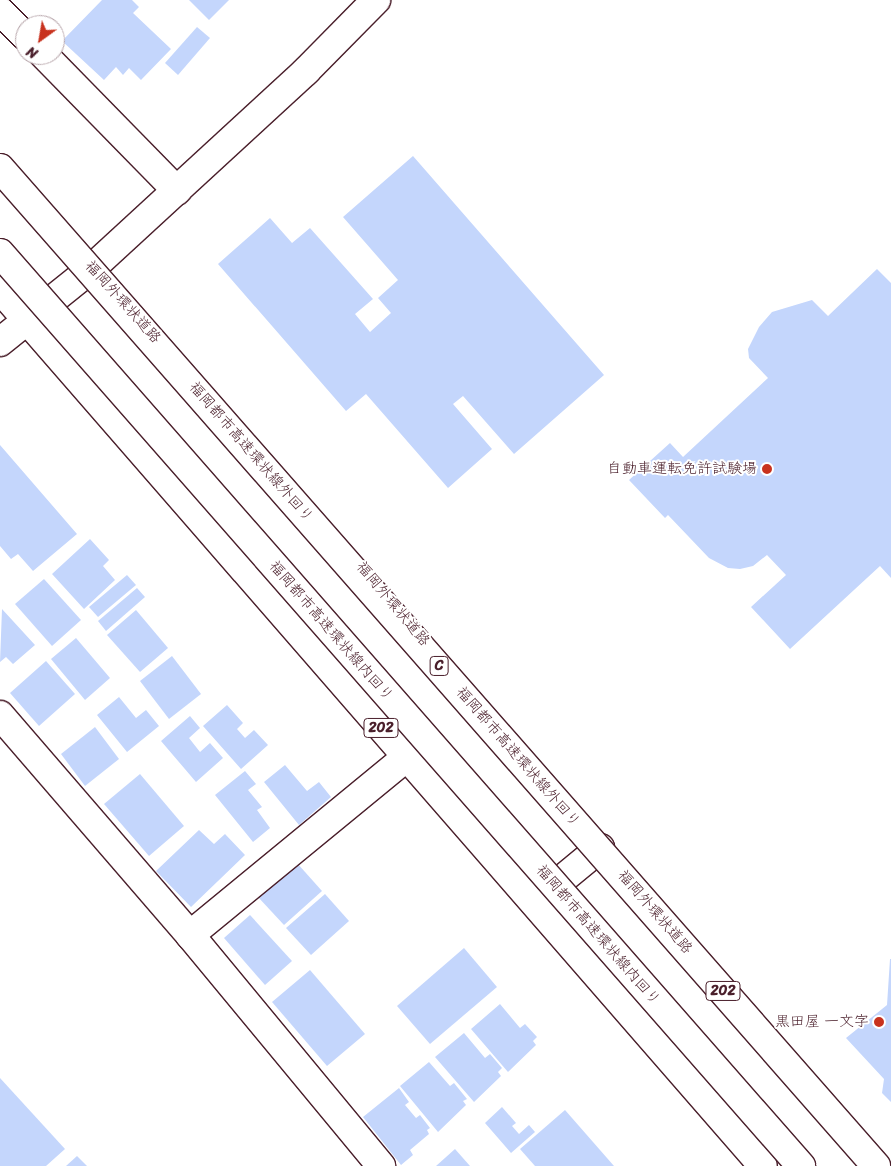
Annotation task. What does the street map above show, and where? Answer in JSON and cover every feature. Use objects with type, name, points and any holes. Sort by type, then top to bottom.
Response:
[{"type":"main road","points":[[0,342],[92,268],[177,191],[306,71],[376,0]]},
{"type":"main road","points":[[0,11],[15,26]]},
{"type":"main road","points":[[54,65],[177,191]]},
{"type":"main road","name":"福岡外環状道路","points":[[0,164],[353,558],[600,848],[875,1166]]},
{"type":"main road","name":"福岡都市高速環状線外回り","points":[[0,168],[875,1166]]},
{"type":"main road","name":"福岡都市高速環状線内回り","points":[[0,252],[801,1166]]},
{"type":"main road","name":"202","points":[[0,290],[763,1166]]},
{"type":"main road","points":[[0,715],[190,935],[381,1166]]},
{"type":"main road","points":[[190,935],[407,757]]},
{"type":"main road","points":[[534,903],[600,848]]},
{"type":"building","points":[[102,0],[132,0],[139,7],[133,13],[171,49],[141,80],[129,68],[123,75],[116,67],[104,80],[65,44],[65,38]]},
{"type":"building","points":[[189,0],[229,0],[209,20]]},
{"type":"building","points":[[197,27],[210,38],[178,75],[165,63]]},
{"type":"building","points":[[413,156],[604,375],[514,454],[463,396],[453,404],[492,449],[448,488],[366,394],[346,411],[218,264],[270,218],[292,243],[310,228],[373,299],[355,314],[370,332],[391,313],[378,298],[398,280],[343,217]]},
{"type":"building","name":"自動車運転免許試験場","points":[[877,269],[891,283],[891,578],[880,566],[790,649],[751,607],[786,575],[767,555],[753,566],[740,569],[728,568],[709,558],[668,515],[665,518],[629,480],[670,443],[683,457],[768,378],[749,358],[748,349],[759,327],[772,312],[812,300],[828,316]]},
{"type":"building","points":[[0,445],[77,534],[33,571],[18,554],[11,559],[0,546]]},
{"type":"building","points":[[90,539],[109,560],[103,566],[115,580],[84,609],[52,574]]},
{"type":"building","points":[[127,575],[136,585],[98,617],[89,607]]},
{"type":"building","points":[[44,579],[81,620],[52,646],[15,604]]},
{"type":"building","points":[[137,588],[145,597],[106,631],[98,621]]},
{"type":"building","points":[[2,609],[35,645],[13,664],[6,657],[0,662]]},
{"type":"building","points":[[136,610],[168,648],[140,672],[107,635]]},
{"type":"building","points":[[76,638],[110,678],[85,700],[51,659]]},
{"type":"building","points":[[172,656],[201,694],[169,719],[140,681]]},
{"type":"building","points":[[46,661],[75,694],[39,726],[10,693]]},
{"type":"building","points":[[119,697],[136,718],[146,710],[159,726],[127,752],[97,715]]},
{"type":"building","points":[[227,705],[243,723],[237,729],[245,738],[254,730],[268,745],[241,769],[203,726]]},
{"type":"building","points":[[190,716],[200,728],[189,738],[200,752],[210,743],[223,758],[196,782],[161,741]]},
{"type":"building","points":[[95,727],[119,759],[85,786],[61,754]]},
{"type":"building","points":[[285,765],[307,791],[319,782],[331,797],[299,825],[264,782]]},
{"type":"building","points":[[245,771],[256,784],[248,790],[262,807],[257,810],[270,828],[253,842],[215,795]]},
{"type":"building","points":[[140,774],[184,826],[149,856],[104,804]]},
{"type":"building","points":[[199,830],[214,844],[225,834],[245,855],[191,907],[156,871]]},
{"type":"building","points":[[297,863],[322,891],[284,925],[258,897]]},
{"type":"building","points":[[325,894],[349,921],[311,955],[286,928]]},
{"type":"building","points":[[250,915],[292,961],[265,985],[224,938]]},
{"type":"building","points":[[464,948],[497,987],[430,1044],[397,1006]]},
{"type":"building","name":"黒田屋 一文字","points":[[890,959],[891,1102],[882,1093],[884,1079],[846,1038],[887,1005]]},
{"type":"building","points":[[310,970],[365,1034],[327,1066],[272,1002]]},
{"type":"building","points":[[500,1004],[520,1028],[525,1024],[537,1037],[533,1041],[536,1045],[508,1072],[471,1029]]},
{"type":"building","points":[[464,1033],[485,1058],[490,1054],[502,1068],[498,1072],[501,1076],[474,1102],[435,1057]]},
{"type":"building","points":[[429,1062],[450,1086],[454,1083],[467,1099],[463,1101],[466,1105],[438,1132],[400,1086]]},
{"type":"building","points":[[0,1078],[65,1149],[46,1166],[0,1166]]},
{"type":"building","points":[[399,1088],[409,1102],[405,1105],[416,1118],[420,1115],[430,1128],[427,1130],[429,1134],[410,1150],[413,1155],[401,1165],[363,1117]]},
{"type":"building","points":[[502,1107],[516,1123],[512,1126],[519,1134],[529,1125],[535,1132],[511,1153],[485,1123]]},
{"type":"building","points":[[565,1110],[614,1166],[535,1166],[520,1149]]},
{"type":"building","points":[[455,1149],[470,1166],[436,1166]]},
{"type":"building","points":[[77,1156],[87,1166],[66,1166]]},
{"type":"place","name":"自動車運転免許試験場","points":[[767,469]]},
{"type":"place","name":"黒田屋 一文字","points":[[879,1022]]}]
